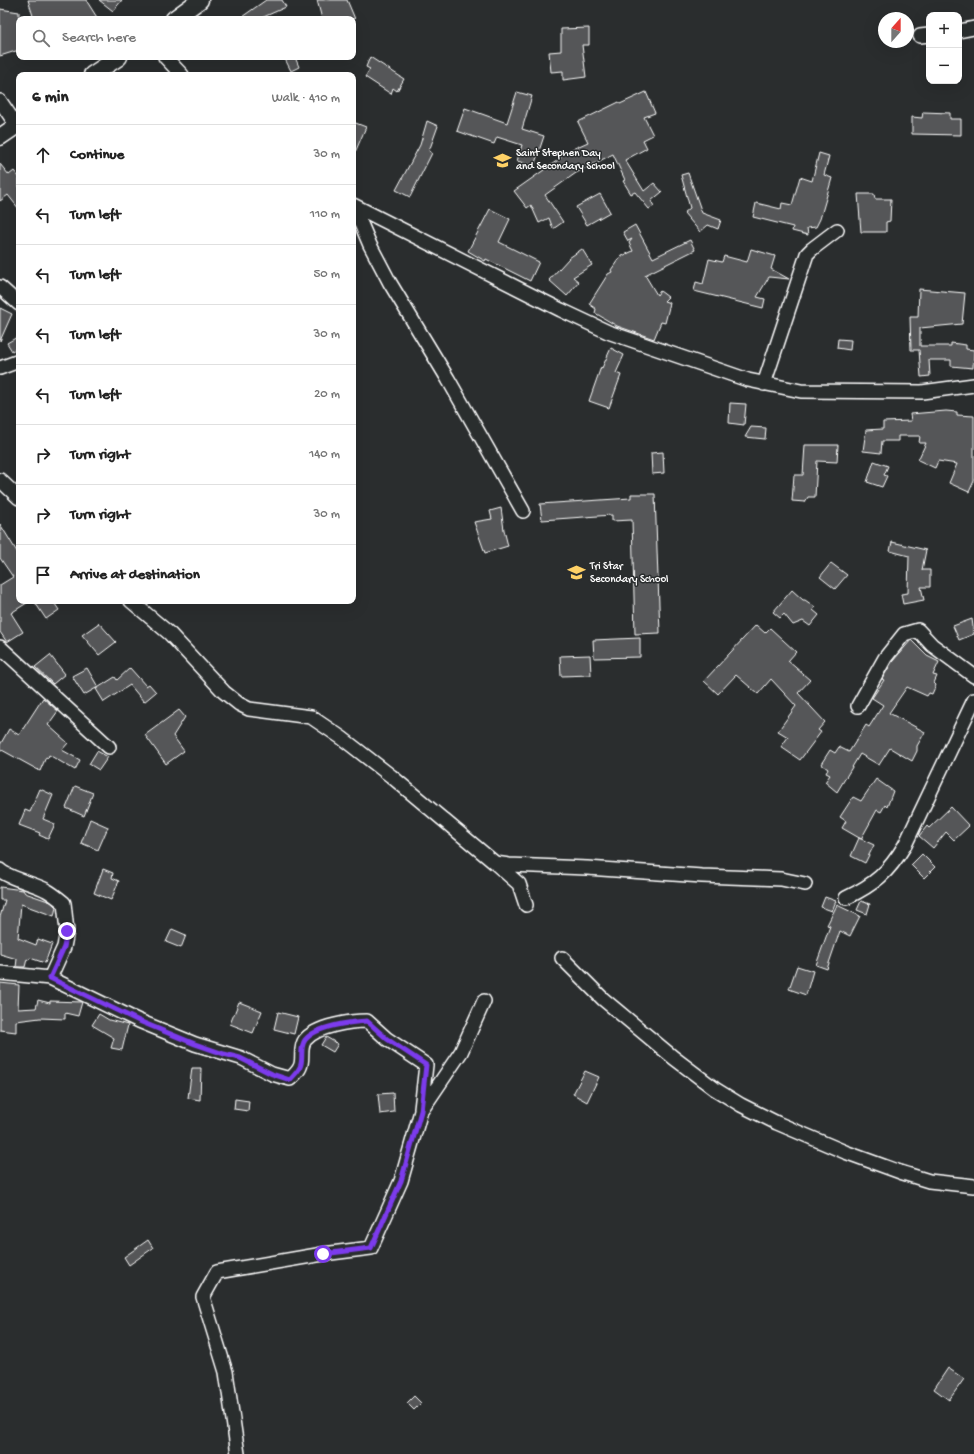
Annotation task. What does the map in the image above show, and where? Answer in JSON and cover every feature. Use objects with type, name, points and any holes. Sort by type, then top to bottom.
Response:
[{"type":"main road","points":[[178,16],[200,0]]},
{"type":"main road","points":[[96,72],[114,60]]},
{"type":"main road","points":[[0,136],[16,126]]},
{"type":"street","points":[[962,30],[974,28]]},
{"type":"street","points":[[168,60],[179,72]]},
{"type":"street","points":[[0,101],[16,122]]},
{"type":"street","points":[[356,207],[561,310],[608,332],[764,384],[801,391],[922,392],[974,385]]},
{"type":"street","points":[[356,212],[370,245],[390,283],[448,379],[523,511]]},
{"type":"street","points":[[764,384],[807,254],[837,230]]},
{"type":"street","points":[[0,287],[16,301]]},
{"type":"street","points":[[0,368],[16,362]]},
{"type":"street","points":[[0,480],[16,495]]},
{"type":"street","points":[[135,604],[170,634],[224,692],[239,704],[249,709],[311,717],[391,776],[496,863],[519,884],[526,905]]},
{"type":"street","points":[[858,706],[885,658],[904,634],[918,630],[932,645],[974,676]]},
{"type":"street","points":[[0,647],[109,747]]},
{"type":"street","points":[[846,898],[864,889],[892,866],[905,845],[974,700]]},
{"type":"street","points":[[496,863],[508,866],[602,869],[702,876],[781,879],[805,884]]},
{"type":"street","points":[[0,870],[8,876],[24,880],[46,890],[64,903],[67,931],[64,947],[50,978]]},
{"type":"street","points":[[562,958],[603,999],[674,1058],[715,1089],[741,1105],[832,1147],[894,1170],[928,1181],[974,1186]]},
{"type":"street","points":[[0,974],[50,978],[167,1032],[217,1052],[240,1058],[272,1074],[290,1080],[301,1067],[302,1048],[306,1040],[322,1029],[356,1022],[367,1021],[387,1039],[426,1065],[421,1111],[401,1181],[371,1248],[323,1254],[217,1272],[203,1297],[226,1372],[238,1454]]},
{"type":"street","points":[[421,1111],[461,1052],[484,1001]]},
{"type":"building","points":[[28,0],[86,0],[96,16],[33,16]]},
{"type":"building","points":[[99,0],[122,0],[113,11]]},
{"type":"building","points":[[266,0],[282,0],[286,7],[266,16],[243,16]]},
{"type":"building","points":[[317,0],[347,0],[354,16],[321,16]]},
{"type":"building","points":[[0,9],[19,12],[19,16],[16,16],[16,51],[0,56]]},
{"type":"building","points":[[589,28],[589,45],[582,45],[586,77],[563,80],[563,71],[551,72],[549,52],[561,51],[561,29]]},
{"type":"building","points":[[370,57],[404,79],[397,91],[393,88],[391,94],[365,77],[370,69],[366,67]]},
{"type":"building","points":[[286,60],[296,60],[299,67],[291,71]]},
{"type":"building","points":[[517,92],[532,96],[522,129],[544,136],[534,166],[517,161],[522,145],[497,137],[494,144],[457,131],[465,108],[507,123]]},
{"type":"building","points":[[646,92],[655,113],[644,117],[653,135],[643,140],[647,148],[625,160],[644,191],[654,183],[662,192],[651,201],[654,206],[649,209],[635,192],[631,194],[623,181],[625,180],[613,154],[576,173],[545,195],[563,222],[553,229],[549,218],[539,223],[531,205],[527,208],[514,191],[561,158],[559,155],[588,142],[578,122],[619,102],[620,104]]},
{"type":"building","points":[[923,112],[950,113],[950,119],[961,119],[961,135],[912,134],[912,117],[922,118]]},
{"type":"building","points":[[427,121],[438,126],[429,151],[432,153],[410,197],[396,190],[420,145]]},
{"type":"building","points":[[356,123],[366,127],[356,150]]},
{"type":"building","points":[[819,153],[829,156],[824,175],[832,178],[820,219],[816,227],[807,228],[808,235],[792,231],[793,227],[753,217],[756,203],[781,209],[782,203],[792,205],[800,177],[812,181]]},
{"type":"building","points":[[0,164],[9,175],[14,171],[16,173],[16,205],[8,195],[0,201]]},
{"type":"building","points":[[688,173],[702,213],[721,220],[718,229],[708,225],[700,232],[684,213],[690,208],[681,175]]},
{"type":"building","points":[[600,194],[610,212],[587,225],[576,207]]},
{"type":"building","points":[[858,194],[874,194],[875,199],[891,199],[890,221],[886,222],[886,232],[861,232]]},
{"type":"building","points":[[490,209],[510,219],[499,242],[539,262],[530,281],[486,259],[485,261],[468,251]]},
{"type":"building","points":[[635,225],[653,258],[690,240],[695,250],[645,275],[657,295],[660,291],[668,297],[664,301],[670,303],[665,323],[661,322],[654,339],[617,326],[595,313],[596,309],[589,304],[608,274],[612,272],[611,270],[620,257],[633,251],[629,243],[632,239],[628,241],[623,232]]},
{"type":"building","points":[[582,249],[592,265],[573,277],[579,282],[567,296],[549,280],[569,258]]},
{"type":"building","points":[[751,249],[775,256],[771,269],[789,279],[769,277],[757,297],[765,299],[763,308],[694,291],[696,282],[703,284],[709,259],[722,262],[724,256],[747,262]]},
{"type":"building","points":[[919,289],[965,293],[962,324],[920,328],[920,346],[951,346],[951,343],[966,345],[966,349],[974,350],[973,368],[951,366],[951,360],[929,360],[930,376],[921,377],[919,350],[911,350],[910,317],[918,317]]},
{"type":"building","points":[[0,308],[12,314],[0,341]]},
{"type":"building","points":[[16,338],[16,349],[12,351],[7,343]]},
{"type":"building","points":[[838,339],[851,340],[850,350],[837,348]]},
{"type":"building","points":[[611,348],[624,355],[616,373],[621,375],[609,408],[589,401],[601,367],[602,368]]},
{"type":"building","points":[[730,403],[746,404],[744,425],[729,423]]},
{"type":"building","points":[[946,411],[957,412],[957,415],[974,416],[974,481],[969,492],[949,483],[957,464],[938,461],[935,468],[918,460],[926,443],[919,443],[920,436],[898,436],[898,441],[882,441],[881,453],[863,451],[866,430],[883,429],[883,422],[911,421],[910,414]]},
{"type":"building","points":[[751,427],[766,428],[765,439],[745,437]]},
{"type":"building","points":[[805,445],[838,445],[837,462],[817,461],[815,497],[808,497],[805,502],[792,501],[794,475],[803,475]]},
{"type":"building","points":[[663,452],[664,473],[652,474],[651,453]]},
{"type":"building","points":[[874,461],[888,466],[884,475],[887,476],[882,487],[867,482]]},
{"type":"building","points":[[631,494],[655,494],[660,633],[635,634],[632,520],[612,521],[612,515],[542,520],[540,504],[631,498]]},
{"type":"building","points":[[501,508],[508,546],[485,553],[474,522],[492,519],[490,511]]},
{"type":"building","points":[[0,524],[16,550],[16,604],[25,604],[11,613],[23,632],[7,642],[0,632],[0,585],[13,577],[0,558]]},
{"type":"building","points":[[892,542],[926,550],[922,570],[930,570],[930,587],[921,587],[924,600],[903,604],[901,594],[908,593],[909,556],[890,551]]},
{"type":"building","points":[[831,563],[847,575],[835,589],[820,577]]},
{"type":"building","points":[[792,590],[803,600],[815,607],[813,610],[819,615],[810,626],[803,621],[793,625],[784,614],[780,618],[773,612]]},
{"type":"building","points":[[36,604],[55,604],[59,610],[46,619]]},
{"type":"building","points":[[972,619],[974,634],[959,640],[953,626]]},
{"type":"building","points":[[99,623],[116,642],[99,655],[82,635]]},
{"type":"building","points":[[756,625],[765,633],[770,628],[796,652],[788,661],[810,680],[798,693],[825,722],[818,730],[821,732],[800,760],[781,747],[788,737],[778,731],[796,706],[771,679],[758,694],[736,675],[718,694],[704,681]]},
{"type":"building","points":[[640,638],[640,657],[594,658],[593,640]]},
{"type":"building","points":[[911,640],[927,656],[939,662],[933,675],[937,676],[934,683],[936,685],[932,694],[929,693],[927,696],[907,687],[889,713],[925,732],[917,746],[917,751],[912,761],[890,748],[879,765],[860,754],[837,792],[825,782],[830,775],[826,773],[828,769],[821,764],[830,750],[835,753],[839,747],[849,752],[866,725],[869,727],[883,705],[872,698],[884,680],[882,679],[892,662]]},
{"type":"building","points":[[50,655],[65,674],[53,684],[35,667]]},
{"type":"building","points":[[590,655],[591,675],[561,676],[560,656]]},
{"type":"building","points":[[87,668],[98,687],[84,695],[72,676]]},
{"type":"building","points":[[130,668],[146,686],[149,684],[156,692],[144,702],[130,685],[104,702],[96,689],[115,677],[117,680]]},
{"type":"building","points":[[43,698],[58,711],[48,725],[68,743],[62,750],[80,760],[75,770],[49,755],[48,758],[46,757],[40,771],[0,749],[0,745],[9,729],[19,735]]},
{"type":"building","points":[[179,710],[185,717],[173,736],[184,751],[166,764],[145,735]]},
{"type":"building","points":[[97,751],[108,757],[99,770],[89,764]]},
{"type":"building","points":[[876,779],[893,791],[887,807],[885,805],[881,812],[877,810],[861,839],[842,828],[846,821],[840,817],[853,797],[861,801]]},
{"type":"building","points":[[75,786],[93,793],[84,816],[66,808]]},
{"type":"building","points":[[40,789],[53,795],[43,819],[55,824],[48,839],[39,835],[40,833],[19,825],[25,810],[30,812]]},
{"type":"building","points":[[951,807],[969,826],[954,840],[946,832],[933,848],[919,836],[927,826],[929,828]]},
{"type":"building","points":[[90,819],[108,827],[98,850],[81,843]]},
{"type":"building","points":[[859,838],[874,845],[865,863],[851,856]]},
{"type":"building","points":[[922,854],[935,867],[924,878],[911,865]]},
{"type":"building","points":[[103,869],[113,873],[112,878],[119,881],[111,900],[94,893]]},
{"type":"building","points":[[0,887],[23,890],[25,893],[51,902],[56,907],[54,916],[21,904],[18,938],[36,945],[38,939],[52,944],[45,963],[30,958],[29,960],[27,959],[25,967],[16,967],[17,959],[0,954],[0,917],[5,900],[0,900]]},
{"type":"building","points":[[825,897],[836,901],[832,911],[821,907]]},
{"type":"building","points":[[861,901],[870,904],[867,914],[857,910]]},
{"type":"building","points":[[837,905],[860,916],[850,936],[840,931],[827,969],[816,965],[830,926],[827,925]]},
{"type":"building","points":[[172,929],[186,935],[181,948],[166,942]]},
{"type":"building","points":[[797,966],[813,971],[806,995],[789,989]]},
{"type":"building","points":[[0,983],[19,985],[18,1009],[36,1008],[38,1000],[50,1003],[50,1001],[82,1002],[78,1016],[65,1013],[65,1019],[40,1018],[16,1021],[16,1032],[0,1030]]},
{"type":"building","points":[[239,1002],[262,1011],[253,1033],[230,1024]]},
{"type":"building","points":[[278,1012],[298,1017],[294,1034],[274,1029]]},
{"type":"building","points":[[99,1014],[109,1020],[128,1025],[122,1050],[111,1048],[114,1038],[92,1025]]},
{"type":"building","points":[[326,1037],[338,1044],[333,1052],[321,1045]]},
{"type":"building","points":[[192,1068],[201,1068],[200,1100],[188,1098]]},
{"type":"building","points":[[585,1071],[599,1077],[587,1102],[573,1094]]},
{"type":"building","points":[[393,1093],[394,1112],[380,1114],[378,1094]]},
{"type":"building","points":[[235,1099],[249,1101],[248,1111],[234,1109]]},
{"type":"building","points":[[148,1240],[153,1248],[129,1265],[124,1257]]},
{"type":"building","points":[[948,1368],[964,1379],[949,1400],[934,1389]]},
{"type":"building","points":[[414,1396],[421,1403],[414,1410],[407,1403]]},
{"type":"place","name":"Saint Stephen Day and Secondary School","points":[[503,160]]},
{"type":"place","name":"Tri Star Secondary School","points":[[577,573]]},
{"type":"route","points":[[67,931],[64,947],[50,978],[139,1021],[195,1044],[240,1058],[272,1074],[290,1080],[301,1067],[302,1048],[306,1040],[322,1029],[367,1021],[387,1039],[426,1065],[421,1111],[401,1181],[371,1248],[323,1254]]}]
